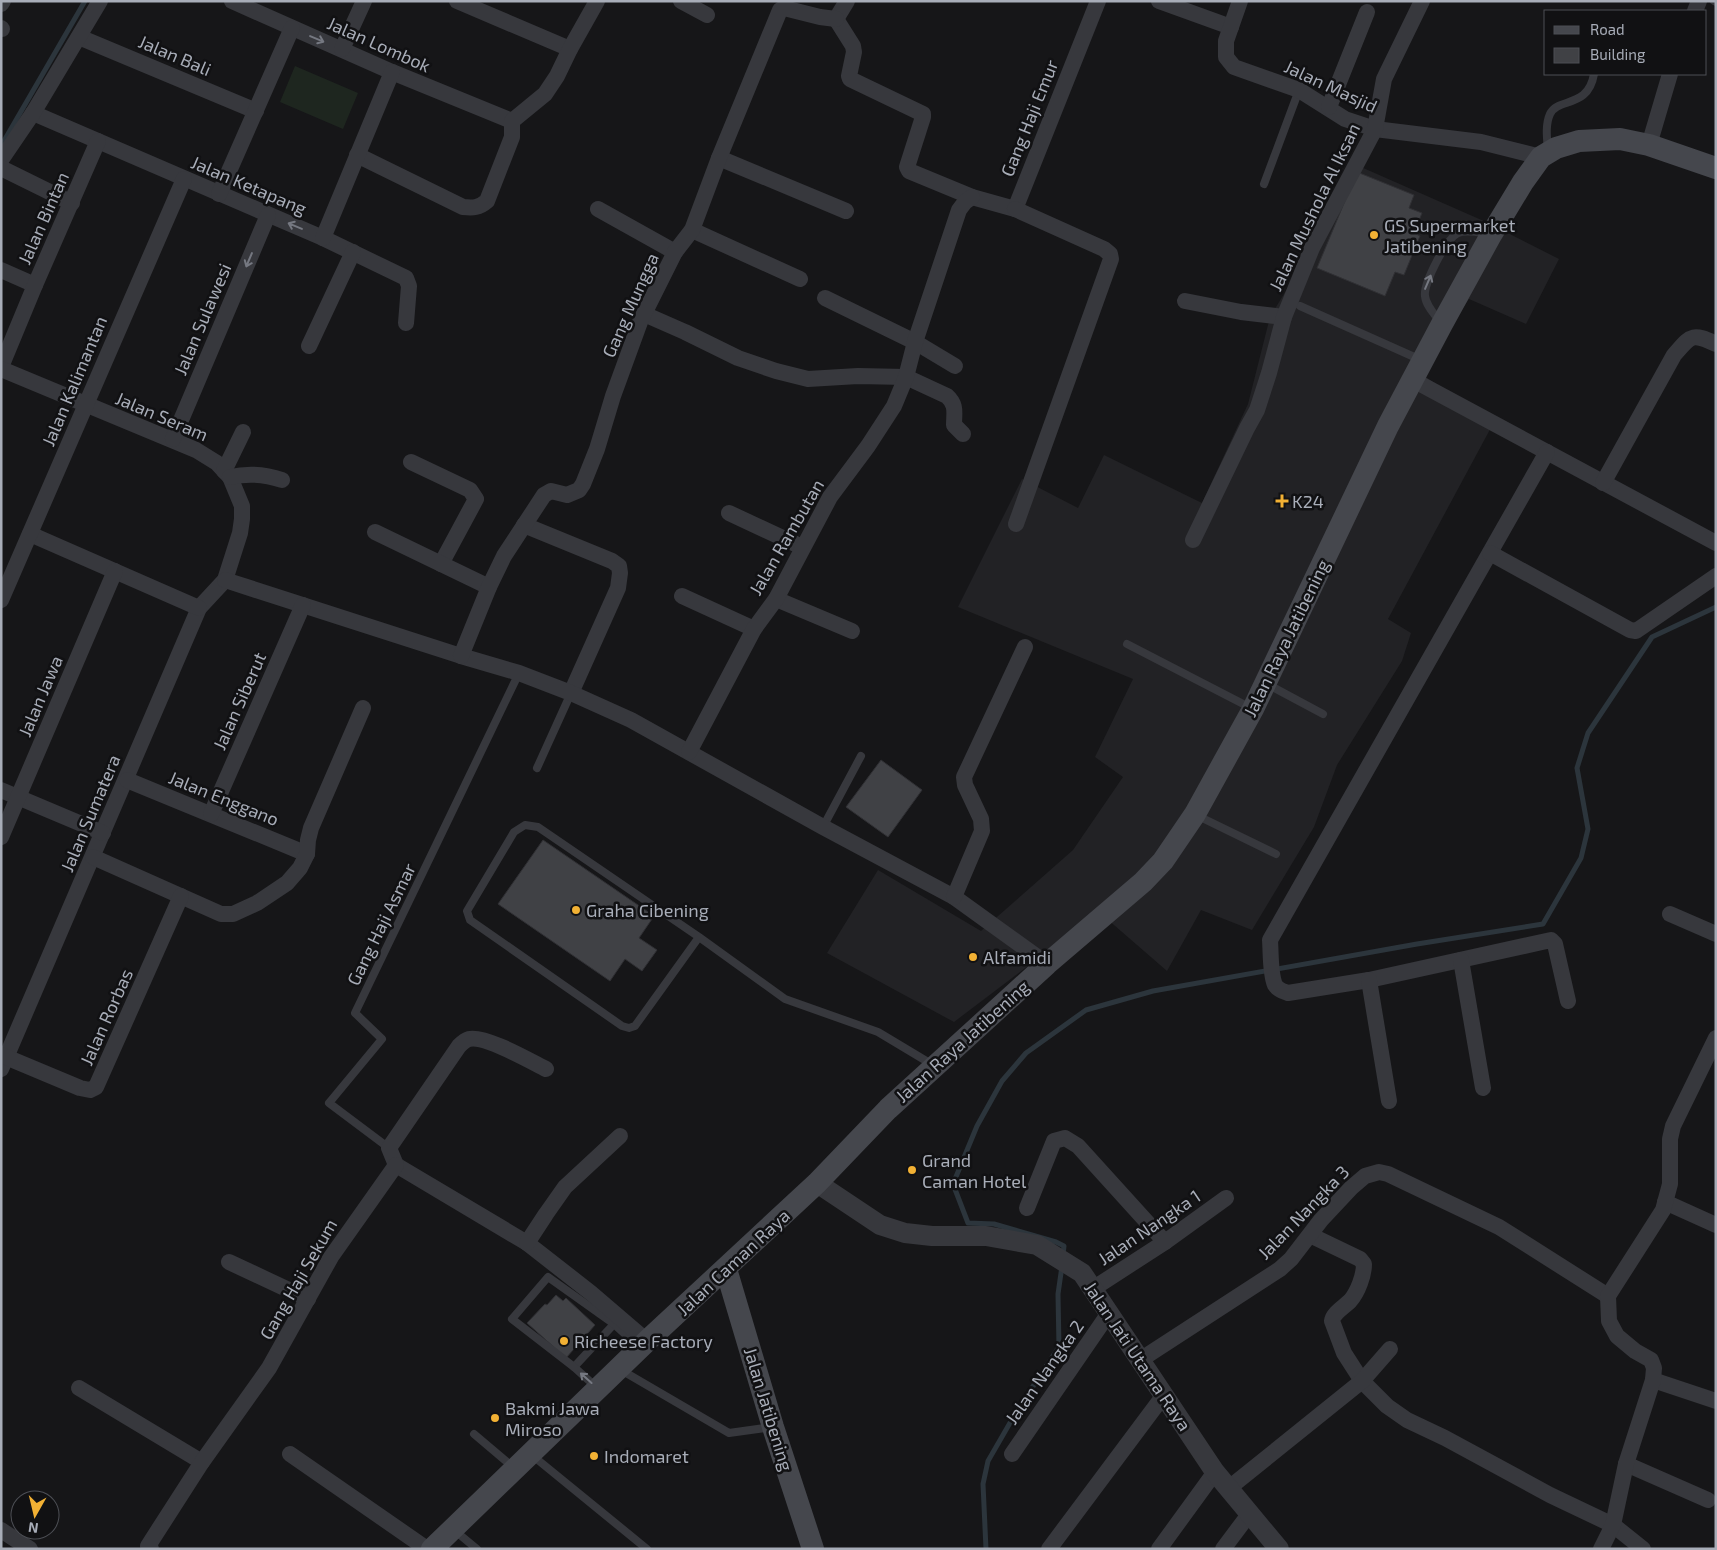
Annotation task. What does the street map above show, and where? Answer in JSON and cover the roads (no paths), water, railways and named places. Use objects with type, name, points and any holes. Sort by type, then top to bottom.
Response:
[{"type":"main road","points":[[1544,154],[1579,141],[1620,139],[1649,145],[1714,165]]},
{"type":"main road","name":"Jalan Raya Jatibening","points":[[817,1182],[888,1109],[934,1066],[1047,964],[1142,882],[1163,861],[1195,814],[1253,709],[1388,426],[1442,324],[1491,234],[1523,182],[1544,154]]},
{"type":"main road","name":"Jalan Caman Raya","points":[[432,1549],[817,1182]]},
{"type":"main road","name":"Jalan Jatibening","points":[[726,1269],[773,1427],[813,1549]]},
{"type":"street","points":[[1,160],[100,1]]},
{"type":"street","name":"Jalan Lombok","points":[[232,1],[392,72],[512,121]]},
{"type":"street","points":[[342,49],[364,1]]},
{"type":"street","points":[[457,1],[570,49]]},
{"type":"street","points":[[358,155],[455,204],[463,207],[478,207],[487,201],[512,137],[512,121],[545,94],[557,76],[597,1]]},
{"type":"street","points":[[680,1],[706,15]]},
{"type":"street","points":[[847,1],[836,19],[853,46],[854,52],[850,79],[923,114],[924,117],[907,167],[909,171],[972,197],[1015,209],[1104,249],[1110,254],[1111,259],[1016,524]]},
{"type":"street","name":"Gang Haji Emur","points":[[1015,209],[1098,1]]},
{"type":"street","points":[[1160,1],[1231,27]]},
{"type":"street","name":"Jalan Masjid","points":[[1240,1],[1226,41],[1226,57],[1234,67],[1299,90],[1346,119],[1375,129],[1481,142],[1544,154]]},
{"type":"street","name":"Jalan Mushola Al Iksan","points":[[1193,540],[1257,410],[1270,373],[1284,317],[1312,248],[1375,129],[1384,79],[1422,1]]},
{"type":"street","name":"Gang Mungga","points":[[461,656],[489,587],[504,556],[547,492],[551,491],[567,495],[579,490],[583,484],[597,448],[612,396],[644,314],[675,252],[692,230],[718,158],[780,10],[784,8],[828,19],[836,19]]},
{"type":"street","points":[[1328,107],[1367,12]]},
{"type":"street","points":[[219,194],[292,28]]},
{"type":"street","name":"Jalan Bali","points":[[79,37],[256,111]]},
{"type":"street","points":[[323,238],[392,72]]},
{"type":"street","points":[[1649,145],[1670,75]]},
{"type":"street","name":"Jalan Ketapang","points":[[32,113],[323,238],[406,278],[409,286],[406,323]]},
{"type":"street","name":"Jalan Bintan","points":[[1,368],[98,141]]},
{"type":"street","points":[[718,158],[846,211]]},
{"type":"street","points":[[1,168],[72,203]]},
{"type":"street","name":"Jalan Kalimantan","points":[[1,600],[184,179]]},
{"type":"street","name":"Jalan Rambutan","points":[[689,752],[754,629],[776,599],[830,497],[868,446],[894,406],[906,377],[959,210],[972,197]]},
{"type":"street","points":[[598,209],[675,252]]},
{"type":"street","name":"Jalan Sulawesi","points":[[173,440],[268,214]]},
{"type":"street","points":[[692,230],[800,279]]},
{"type":"street","points":[[309,346],[353,252]]},
{"type":"street","points":[[1,270],[35,285]]},
{"type":"street","points":[[825,298],[916,342],[955,366]]},
{"type":"street","points":[[1185,301],[1241,312],[1284,317]]},
{"type":"street","points":[[644,314],[738,358],[808,380],[858,376],[906,377],[947,396],[955,407],[954,425],[963,434]]},
{"type":"street","points":[[1603,483],[1674,354],[1688,339],[1700,337],[1716,344]]},
{"type":"street","name":"Jalan Seram","points":[[1,368],[173,440],[217,463],[227,474],[242,506],[240,534],[225,580]]},
{"type":"street","points":[[1418,370],[1547,452],[1716,543]]},
{"type":"street","points":[[242,432],[227,474],[264,475],[282,480]]},
{"type":"street","points":[[1547,452],[1270,940],[1275,985],[1280,991],[1288,993],[1369,980],[1551,940],[1555,944],[1568,1001]]},
{"type":"street","points":[[411,462],[470,490],[476,499],[441,564]]},
{"type":"street","points":[[729,513],[802,547]]},
{"type":"street","points":[[524,525],[612,561],[619,566],[618,588],[571,692]]},
{"type":"street","points":[[375,532],[489,587]]},
{"type":"street","points":[[30,534],[199,608]]},
{"type":"street","points":[[1490,553],[1630,630],[1636,631],[1716,576]]},
{"type":"street","name":"Jalan Jawa","points":[[1,837],[115,571]]},
{"type":"street","points":[[225,580],[519,673],[571,692],[631,720],[823,828],[954,897],[1047,964]]},
{"type":"street","name":"Jalan Sumatera","points":[[3,1061],[93,857],[199,608],[225,580]]},
{"type":"street","points":[[682,596],[754,629]]},
{"type":"street","points":[[776,599],[852,631]]},
{"type":"street","name":"Jalan Siberut","points":[[211,814],[303,605]]},
{"type":"street","points":[[954,897],[982,831],[981,819],[965,785],[964,777],[1025,647]]},
{"type":"street","points":[[93,857],[221,914],[233,914],[257,903],[287,883],[300,868],[307,854],[311,828],[363,708]]},
{"type":"street","name":"Jalan Enggano","points":[[126,780],[307,854]]},
{"type":"street","points":[[1,790],[103,833]]},
{"type":"street","name":"Jalan Rorbas","points":[[3,1061],[80,1088],[90,1090],[96,1087],[181,896]]},
{"type":"street","points":[[1670,914],[1716,934]]},
{"type":"street","points":[[1461,960],[1483,1088]]},
{"type":"street","points":[[1369,980],[1389,1101]]},
{"type":"street","points":[[1601,1549],[1613,1525],[1626,1464],[1653,1380],[1654,1368],[1651,1360],[1635,1351],[1617,1336],[1609,1321],[1608,1296],[1663,1210],[1670,1184],[1670,1139],[1673,1126],[1716,1038]]},
{"type":"street","points":[[546,1069],[488,1042],[475,1039],[467,1040],[459,1046],[388,1148],[396,1165],[527,1244],[591,1293],[644,1345]]},
{"type":"street","points":[[527,1244],[566,1187],[620,1136]]},
{"type":"street","points":[[1027,1208],[1054,1141],[1065,1138],[1084,1152],[1165,1242]]},
{"type":"street","name":"Gang Haji Sekum","points":[[149,1547],[202,1462],[269,1368],[331,1257],[396,1165]]},
{"type":"street","name":"Jalan Nangka 3","points":[[1140,1360],[1280,1269],[1291,1259],[1321,1220],[1351,1188],[1365,1176],[1379,1172],[1388,1174],[1499,1227],[1608,1296]]},
{"type":"street","name":"Jalan Jati Utama Raya","points":[[817,1182],[880,1225],[905,1233],[932,1236],[986,1236],[1037,1245],[1088,1280],[1215,1472],[1280,1549]]},
{"type":"street","name":"Jalan Nangka 1","points":[[1088,1280],[1165,1242],[1226,1198]]},
{"type":"street","points":[[1665,1202],[1716,1224]]},
{"type":"street","points":[[1310,1235],[1360,1259],[1364,1264],[1356,1292],[1332,1319],[1344,1353],[1362,1381],[1386,1406],[1407,1420],[1613,1525],[1643,1549]]},
{"type":"street","points":[[229,1262],[308,1299]]},
{"type":"street","name":"Jalan Nangka 2","points":[[1012,1454],[1109,1314]]},
{"type":"street","points":[[1229,1488],[1362,1381],[1390,1349]]},
{"type":"street","points":[[1653,1380],[1716,1401]]},
{"type":"street","points":[[79,1388],[202,1462]]},
{"type":"street","points":[[1050,1549],[1164,1395]]},
{"type":"street","points":[[290,1454],[427,1549]]},
{"type":"street","points":[[1626,1464],[1708,1500]]},
{"type":"street","points":[[1159,1549],[1215,1472]]},
{"type":"street","points":[[1223,1549],[1250,1512]]},
{"type":"street","points":[[1,1530],[30,1549]]},
{"type":"lane","points":[[1544,154],[1547,122],[1550,113],[1554,109],[1584,95],[1590,89],[1594,75]]},
{"type":"lane","points":[[1264,184],[1299,90]]},
{"type":"lane","points":[[1442,324],[1426,302],[1424,294],[1426,285],[1450,239],[1464,231],[1491,234]]},
{"type":"lane","points":[[1300,306],[1418,370]]},
{"type":"lane","points":[[1127,644],[1253,709]]},
{"type":"lane","name":"Gang Haji Asmar","points":[[388,1148],[329,1103],[382,1039],[355,1013],[519,673]]},
{"type":"lane","points":[[1266,683],[1323,714]]},
{"type":"lane","points":[[537,768],[571,692]]},
{"type":"lane","points":[[823,828],[861,756]]},
{"type":"lane","points":[[1195,814],[1276,854]]},
{"type":"lane","points":[[699,937],[635,1026],[629,1028],[622,1026],[470,920],[467,911],[514,832],[520,827],[531,825],[538,827],[699,937],[785,999],[878,1032],[934,1066]]},
{"type":"lane","points":[[599,1390],[512,1319],[548,1277],[644,1345]]},
{"type":"lane","points":[[574,1368],[614,1324]]},
{"type":"lane","points":[[619,1369],[729,1433],[773,1427]]},
{"type":"lane","points":[[474,1434],[524,1462],[647,1549]]},
{"type":"lane","points":[[452,1529],[477,1549]]},
{"type":"waterway","points":[[1,146],[85,1]]},
{"type":"waterway","points":[[1063,1255],[1064,1246],[1056,1242],[994,1224],[968,1223],[953,1184],[977,1126],[1002,1081],[1026,1053],[1086,1010],[1153,991],[1417,944],[1543,924],[1581,858],[1588,829],[1577,768],[1588,733],[1652,637],[1716,607]]},
{"type":"waterway","points":[[986,1549],[983,1484],[988,1461],[1018,1409],[1059,1347],[1058,1294],[1062,1266]]},
{"type":"place","name":"GS Supermarket Jatibening","points":[[1374,235]]},
{"type":"place","name":"K24","points":[[1282,501]]},
{"type":"place","name":"Graha Cibening","points":[[576,910]]},
{"type":"place","name":"Alfamidi","points":[[973,957]]},
{"type":"place","name":"Grand Caman Hotel","points":[[912,1170]]},
{"type":"place","name":"Richeese Factory","points":[[564,1341]]},
{"type":"place","name":"Bakmi Jawa Miroso","points":[[495,1418]]},
{"type":"place","name":"Indomaret","points":[[594,1456]]}]
